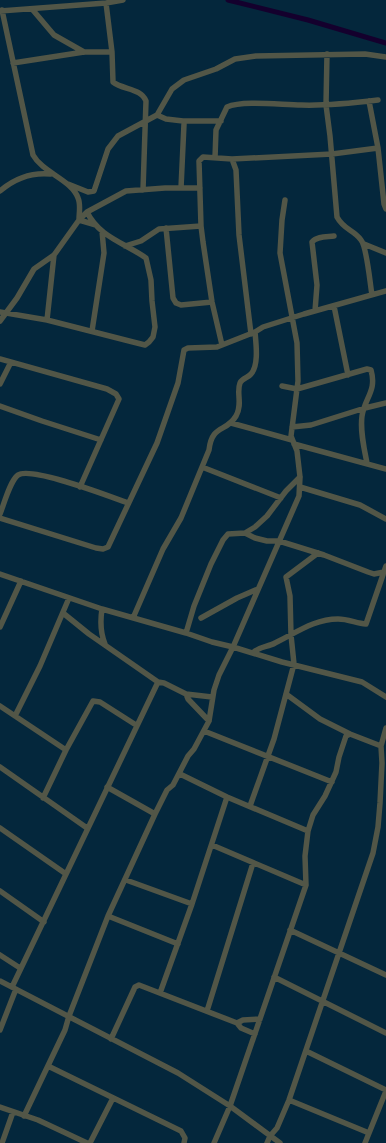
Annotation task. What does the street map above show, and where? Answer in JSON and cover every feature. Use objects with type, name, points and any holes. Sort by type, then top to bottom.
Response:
[{"type":"street","points":[[123,0],[106,3],[1,10],[33,155],[42,167],[52,175],[68,184],[88,192],[94,191],[108,149],[118,136],[157,115],[172,89],[178,84],[235,60],[256,56],[365,54],[386,57]]},
{"type":"street","points":[[106,3],[112,52],[113,82],[138,92],[144,96],[146,101],[143,190]]},
{"type":"street","points":[[32,9],[54,35],[84,52]]},
{"type":"street","points":[[13,62],[84,52],[112,52]]},
{"type":"street","points":[[327,54],[326,105],[337,216],[343,226],[358,237],[364,244],[386,253]]},
{"type":"street","points":[[215,158],[216,130],[227,107],[231,105],[326,105],[378,100]]},
{"type":"street","points":[[369,101],[378,148],[384,204],[386,209]]},
{"type":"street","points":[[157,115],[166,119],[183,121],[221,121]]},
{"type":"street","points":[[181,188],[183,121]]},
{"type":"street","points":[[222,344],[212,302],[201,226],[200,158],[232,159],[332,154],[378,148]]},
{"type":"street","points":[[133,618],[163,549],[181,518],[209,450],[211,438],[222,427],[231,423],[237,415],[240,404],[239,384],[242,379],[250,376],[254,370],[257,352],[239,235],[236,170],[232,159]]},
{"type":"street","points":[[0,191],[20,177],[42,173],[52,175]]},
{"type":"street","points":[[68,184],[79,198],[79,220]]},
{"type":"street","points":[[0,321],[2,313],[17,298],[34,269],[54,255],[79,220],[87,212],[126,191],[200,188]]},
{"type":"street","points":[[24,1116],[65,1030],[108,916],[126,880],[155,814],[167,790],[174,785],[188,756],[194,749],[209,721],[212,697],[219,675],[233,647],[299,496],[300,477],[297,451],[291,436],[298,381],[297,343],[280,253],[285,200]]},
{"type":"street","points":[[2,313],[47,320],[145,345],[150,342],[153,337],[155,326],[151,280],[146,258],[109,237],[96,225],[87,212]]},
{"type":"street","points":[[79,220],[96,225]]},
{"type":"street","points":[[126,246],[141,241],[159,230],[166,228],[201,226]]},
{"type":"street","points":[[166,228],[173,298],[176,303],[181,305],[212,302]]},
{"type":"street","points":[[92,331],[104,253],[102,231]]},
{"type":"street","points":[[315,311],[317,285],[312,242],[318,238],[334,236]]},
{"type":"street","points":[[364,244],[372,295]]},
{"type":"street","points":[[47,320],[54,255]]},
{"type":"street","points":[[0,518],[96,548],[103,549],[108,547],[157,443],[178,383],[184,350],[188,348],[217,346],[253,333],[263,327],[386,291]]},
{"type":"street","points":[[334,306],[348,375]]},
{"type":"street","points":[[0,359],[107,389],[116,394],[119,399],[80,487]]},
{"type":"street","points":[[0,384],[11,362]]},
{"type":"street","points":[[282,386],[297,389],[366,369],[371,370],[373,385],[362,415],[367,463]]},
{"type":"street","points":[[292,427],[311,425],[386,403]]},
{"type":"street","points":[[0,406],[42,422],[101,440]]},
{"type":"street","points":[[231,423],[386,469]]},
{"type":"street","points":[[202,467],[281,498]]},
{"type":"street","points":[[0,514],[12,484],[17,476],[29,473],[46,476],[128,503]]},
{"type":"street","points":[[186,633],[194,606],[211,564],[223,540],[228,534],[245,532],[255,527],[267,516],[300,477]]},
{"type":"street","points":[[300,487],[360,505],[386,519]]},
{"type":"street","points":[[245,532],[255,538],[267,541],[279,541],[318,553],[374,574],[384,572]]},
{"type":"street","points":[[250,806],[274,739],[294,664],[291,635],[290,596],[286,577],[318,553]]},
{"type":"street","points":[[253,653],[317,622],[339,619],[366,624],[386,566]]},
{"type":"street","points":[[368,572],[379,583]]},
{"type":"street","points":[[0,574],[102,609],[212,642],[362,682],[386,697]]},
{"type":"street","points":[[0,627],[20,581]]},
{"type":"street","points":[[201,618],[237,598],[258,589]]},
{"type":"street","points":[[15,716],[40,666],[69,598]]},
{"type":"street","points":[[102,609],[100,623],[105,644]]},
{"type":"street","points":[[63,613],[89,634],[158,682],[164,683],[186,694],[212,697]]},
{"type":"street","points":[[0,1030],[20,968],[44,922],[87,828],[158,682]]},
{"type":"street","points":[[186,694],[188,699],[209,721]]},
{"type":"street","points":[[286,694],[320,720],[381,746]]},
{"type":"street","points":[[43,798],[66,750],[93,701],[100,702],[136,725]]},
{"type":"street","points":[[0,706],[66,750]]},
{"type":"street","points":[[267,1143],[270,1136],[277,1128],[289,1100],[373,853],[378,827],[380,803],[382,763],[381,746],[386,728]]},
{"type":"street","points":[[204,731],[332,782]]},
{"type":"street","points":[[214,1143],[230,1106],[306,885],[305,856],[308,831],[314,815],[336,772],[346,736],[350,734]]},
{"type":"street","points":[[0,767],[87,828]]},
{"type":"street","points":[[180,774],[227,797],[308,831]]},
{"type":"street","points":[[107,787],[155,814]]},
{"type":"street","points":[[160,993],[192,904],[227,797]]},
{"type":"street","points":[[0,828],[66,874]]},
{"type":"street","points":[[212,845],[306,885]]},
{"type":"street","points":[[207,1011],[252,863]]},
{"type":"street","points":[[126,880],[192,904]]},
{"type":"street","points":[[0,891],[44,922]]},
{"type":"street","points":[[108,916],[178,944]]},
{"type":"street","points":[[290,930],[386,975]]},
{"type":"street","points":[[0,955],[20,968]]},
{"type":"street","points":[[274,977],[386,1033]]},
{"type":"street","points":[[0,980],[178,1073],[230,1106],[280,1143]]},
{"type":"street","points":[[111,1039],[135,987],[139,985],[237,1023],[241,1028],[255,1034]]},
{"type":"street","points":[[237,1023],[243,1020],[260,1019]]},
{"type":"street","points":[[306,1051],[386,1090],[365,1143]]},
{"type":"street","points":[[48,1066],[181,1131],[185,1138],[184,1143]]},
{"type":"street","points":[[0,1107],[38,1120],[89,1143],[113,1098]]},
{"type":"street","points":[[289,1100],[369,1133]]},
{"type":"street","points":[[2,1143],[12,1112]]},
{"type":"waterway","points":[[228,0],[308,20],[386,43]]}]
